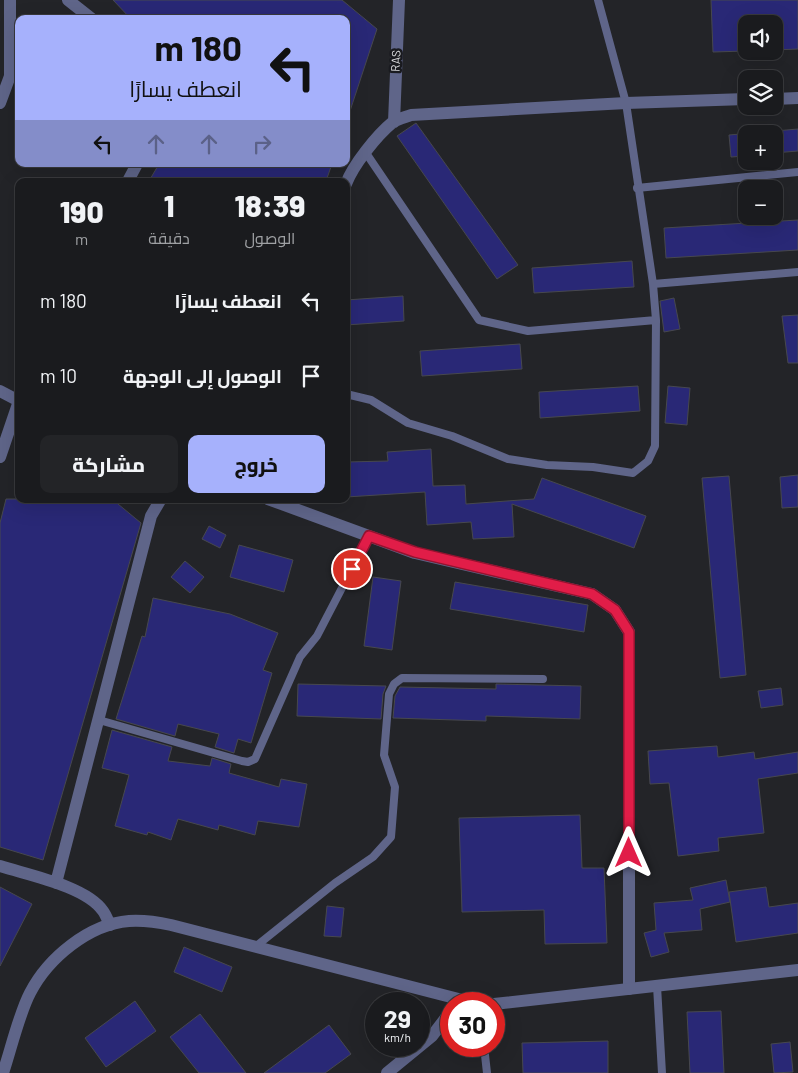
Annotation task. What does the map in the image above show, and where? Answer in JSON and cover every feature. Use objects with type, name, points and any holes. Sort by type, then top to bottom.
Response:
[{"type":"street","points":[[0,103],[10,76],[10,0]]},
{"type":"street","points":[[68,0],[87,15]]},
{"type":"street","name":"RAS","points":[[394,122],[399,0]]},
{"type":"street","points":[[783,99],[798,98]]},
{"type":"street","points":[[350,178],[366,153],[394,122],[411,115],[626,103],[738,100]]},
{"type":"street","points":[[0,391],[15,399]]},
{"type":"street","points":[[0,457],[15,413]]},
{"type":"street","points":[[56,883],[151,516],[159,503]]},
{"type":"street","points":[[279,503],[415,552],[592,594],[615,610],[629,632],[629,989]]},
{"type":"street","points":[[0,866],[56,883],[91,900],[103,911],[110,925]]},
{"type":"street","points":[[4,1073],[30,994],[45,970],[64,951],[87,935],[110,925],[128,921],[150,921],[255,946],[440,996]]},
{"type":"street","points":[[505,1003],[798,970]]},
{"type":"street","points":[[387,1073],[432,1036],[440,1025]]},
{"type":"lane","points":[[350,395],[371,400],[408,423],[452,436],[508,459],[547,465],[593,467],[633,472],[648,461],[655,446],[656,320],[653,284],[637,188],[626,103],[598,0]]},
{"type":"lane","points":[[366,153],[479,320],[528,331],[656,320]]},
{"type":"lane","points":[[637,188],[798,172]]},
{"type":"lane","points":[[653,284],[798,272]]},
{"type":"lane","points":[[98,720],[242,761],[248,762],[255,759],[300,657],[317,636],[369,536]]},
{"type":"lane","points":[[255,946],[335,883],[374,857],[391,837],[395,787],[384,755],[389,694],[394,684],[402,678],[543,679]]},
{"type":"lane","points":[[657,986],[662,1073]]},
{"type":"lane","points":[[485,1057],[487,1073]]},
{"type":"building","points":[[113,0],[342,0],[377,29],[350,111],[350,15],[127,15]]},
{"type":"building","points":[[711,0],[798,0],[798,49],[783,50],[783,15],[738,15],[738,51],[713,52]]},
{"type":"building","points":[[416,123],[518,265],[497,279],[397,136]]},
{"type":"building","points":[[798,129],[798,151],[783,152],[783,130]]},
{"type":"building","points":[[738,134],[738,157],[731,157],[729,135]]},
{"type":"building","points":[[157,167],[331,167],[327,178],[151,178]]},
{"type":"building","points":[[798,220],[798,250],[666,258],[664,228],[738,224],[783,225],[783,221]]},
{"type":"building","points":[[632,261],[634,287],[534,293],[532,268]]},
{"type":"building","points":[[403,296],[404,321],[350,325],[350,300]]},
{"type":"building","points":[[674,298],[680,329],[664,332],[660,301]]},
{"type":"building","points":[[798,315],[798,363],[788,363],[782,316]]},
{"type":"building","points":[[520,344],[522,369],[422,376],[420,351]]},
{"type":"building","points":[[638,386],[640,411],[540,418],[539,392]]},
{"type":"building","points":[[668,386],[690,388],[687,425],[665,423]]},
{"type":"building","points":[[431,449],[433,486],[465,485],[466,504],[534,499],[542,478],[646,516],[634,548],[512,504],[514,537],[473,539],[471,522],[427,525],[425,492],[350,497],[350,462],[388,461],[387,452]]},
{"type":"building","points":[[798,475],[798,507],[782,508],[780,477]]},
{"type":"building","points":[[729,476],[746,675],[720,678],[702,478]]},
{"type":"building","points":[[6,499],[15,499],[15,503],[117,503],[141,523],[43,860],[0,847],[0,523]]},
{"type":"building","points":[[209,526],[226,535],[220,548],[202,539]]},
{"type":"building","points":[[239,545],[293,560],[284,592],[230,577]]},
{"type":"building","points":[[185,561],[204,577],[190,593],[171,577]]},
{"type":"building","points":[[373,577],[401,581],[392,650],[364,646]]},
{"type":"building","points":[[455,582],[588,605],[584,632],[450,609]]},
{"type":"building","points":[[153,598],[230,614],[278,633],[263,670],[272,673],[251,743],[238,739],[234,753],[215,747],[219,734],[178,724],[175,736],[116,719],[142,636],[145,637]]},
{"type":"building","points":[[298,684],[386,686],[383,694],[381,719],[297,716]]},
{"type":"building","points":[[496,684],[581,686],[580,719],[486,716],[486,721],[393,718],[395,696],[400,687],[496,689]]},
{"type":"building","points":[[781,688],[783,705],[761,708],[758,691]]},
{"type":"building","points":[[112,730],[172,747],[168,761],[210,766],[212,758],[231,764],[229,773],[279,787],[281,779],[307,784],[299,827],[258,821],[255,835],[219,825],[218,830],[178,819],[171,840],[148,832],[147,835],[115,826],[129,775],[102,768]]},
{"type":"building","points":[[717,746],[718,757],[754,752],[755,759],[798,752],[798,773],[758,779],[764,833],[718,838],[719,851],[678,856],[669,783],[650,784],[648,751]]},
{"type":"building","points":[[580,815],[582,868],[604,868],[607,943],[545,944],[544,910],[462,912],[459,818]]},
{"type":"building","points":[[726,880],[730,902],[700,909],[702,930],[664,933],[669,952],[651,957],[644,933],[656,930],[654,903],[693,900],[690,888]]},
{"type":"building","points":[[0,887],[32,904],[0,966]]},
{"type":"building","points":[[766,887],[769,907],[798,903],[798,933],[736,942],[729,892]]},
{"type":"building","points":[[327,906],[344,908],[341,937],[324,936]]},
{"type":"building","points":[[184,947],[232,967],[222,992],[174,972]]},
{"type":"building","points":[[135,1001],[156,1031],[106,1067],[85,1038]]},
{"type":"building","points":[[721,1011],[724,1073],[690,1073],[687,1012]]},
{"type":"building","points":[[200,1014],[246,1073],[199,1073],[170,1037]]},
{"type":"building","points":[[329,1025],[351,1054],[325,1073],[264,1073]]},
{"type":"building","points":[[608,1041],[608,1073],[523,1073],[522,1043]]},
{"type":"building","points":[[790,1042],[793,1072],[774,1073],[771,1044]]},
{"type":"route","points":[[352,569],[369,536],[415,552],[592,594],[615,610],[629,632],[629,853]]}]
